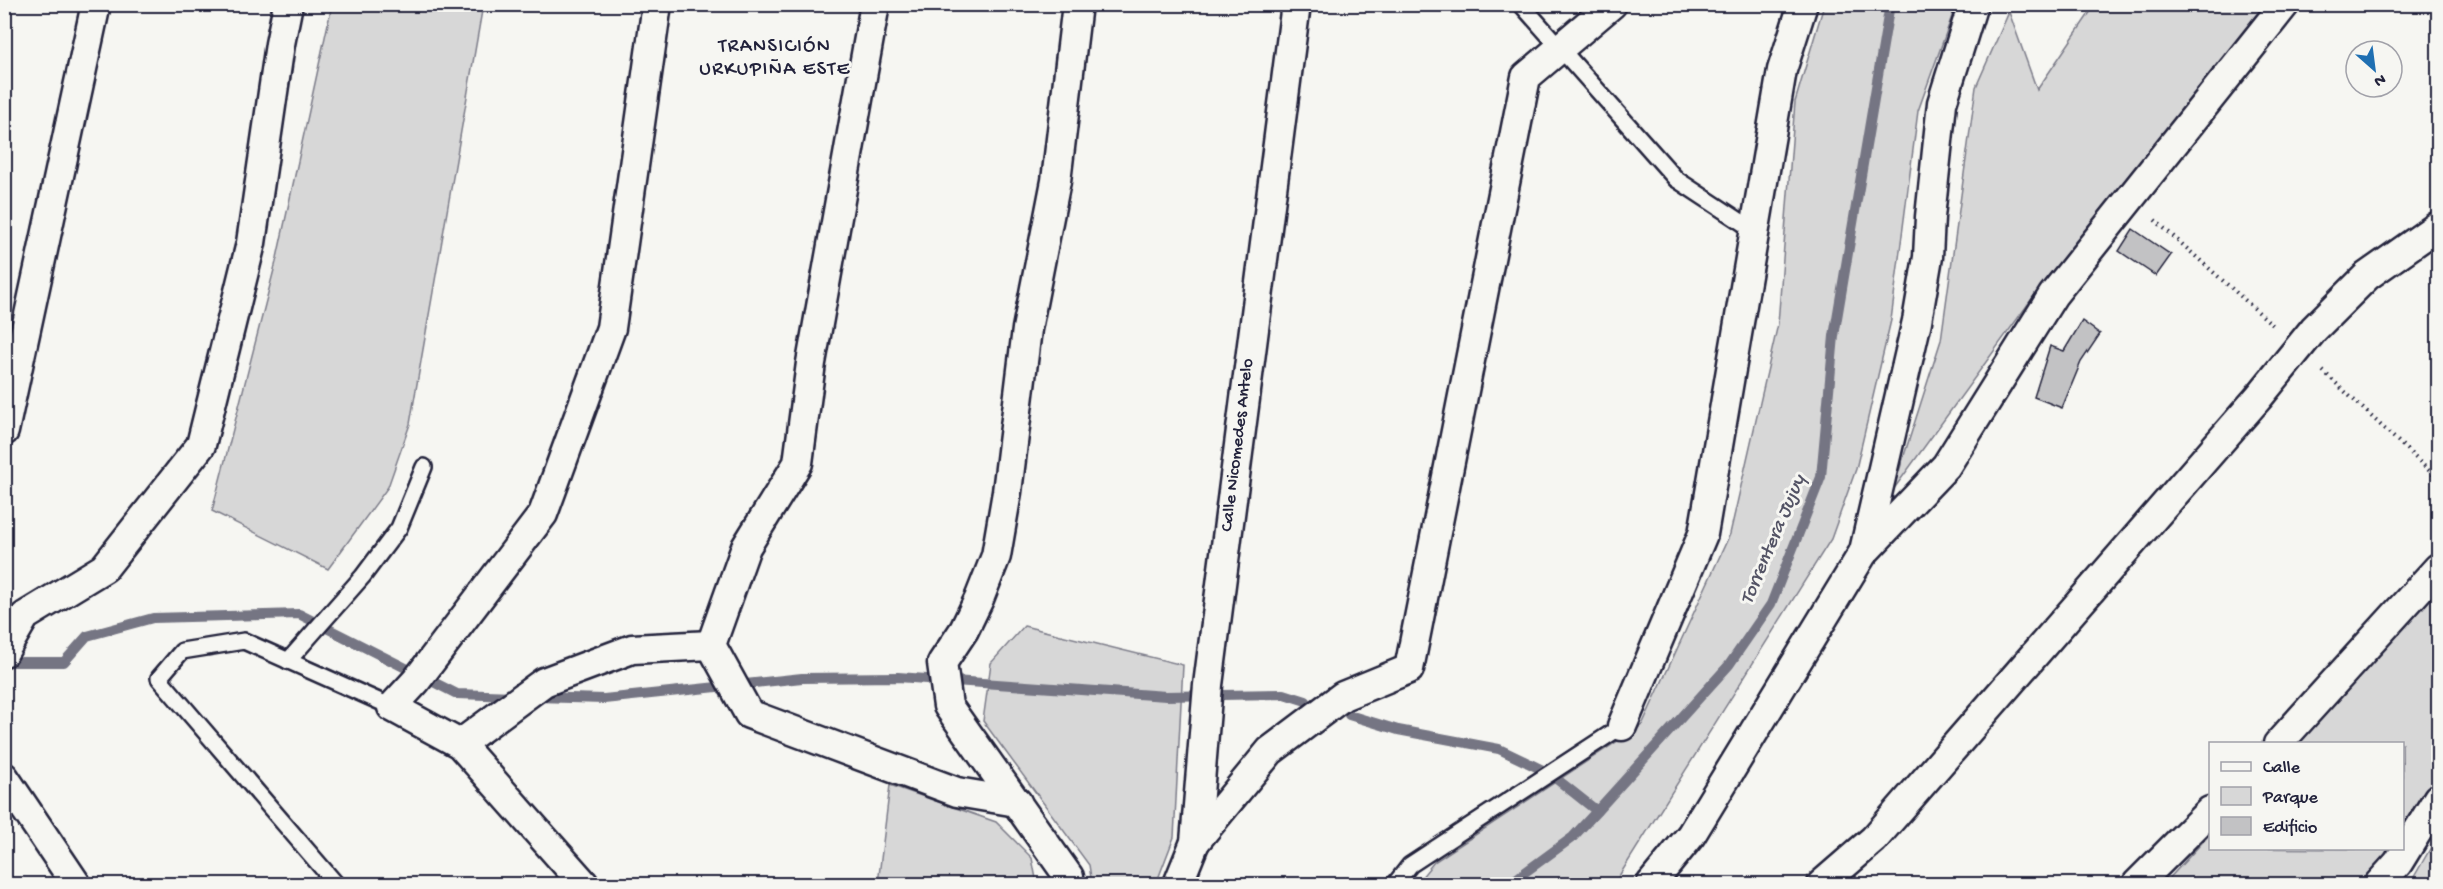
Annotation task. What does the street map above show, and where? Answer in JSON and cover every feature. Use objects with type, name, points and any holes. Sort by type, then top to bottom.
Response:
[{"type":"street","points":[[4,431],[96,4]]},
{"type":"street","points":[[4,652],[25,616],[104,568],[201,445],[251,243],[288,4]]},
{"type":"street","points":[[584,885],[460,744],[392,707],[416,681],[543,514],[611,328],[657,4]]},
{"type":"street","points":[[874,4],[811,363],[798,463],[746,547],[711,645],[749,714],[957,792],[1017,802]]},
{"type":"street","points":[[1070,885],[1069,877],[948,706],[942,663],[969,620],[996,556],[1007,492],[1027,329],[1056,181],[1077,4]]},
{"type":"street","name":"Calle Nicomedes Antelo","points":[[1178,885],[1195,842],[1208,684],[1296,4]]},
{"type":"street","points":[[1195,842],[1270,751],[1343,696],[1409,669],[1526,77],[1612,4]]},
{"type":"street","points":[[1622,726],[1703,534],[1782,70],[1803,4]]},
{"type":"street","points":[[1863,553],[1928,257],[1942,103],[1973,4]]},
{"type":"street","points":[[1651,885],[1691,835],[1863,553],[1946,466],[2053,295],[2285,4]]},
{"type":"street","points":[[1822,885],[1874,839],[2258,398],[2314,329],[2367,276],[2439,226]]},
{"type":"street","points":[[2280,742],[2439,568]]},
{"type":"street","points":[[460,744],[544,682],[632,649],[711,645]]},
{"type":"street","points":[[4,777],[76,885]]},
{"type":"street","points":[[2379,885],[2398,863],[2439,798]]},
{"type":"street","points":[[2137,885],[2209,813]]},
{"type":"lane","points":[[1521,4],[1676,179],[1755,231]]},
{"type":"lane","points":[[288,661],[363,576],[399,528],[424,467]]},
{"type":"lane","points":[[336,885],[159,678],[182,651],[244,642],[392,707]]},
{"type":"lane","points":[[1395,885],[1410,865],[1622,726]]},
{"type":"green space","points":[[332,5],[483,5],[410,424],[388,487],[328,569],[212,511],[277,258]]},
{"type":"green space","points":[[1824,5],[1956,5],[1918,111],[1891,320],[1856,469],[1831,539],[1614,884],[1416,884],[1434,862],[1642,725],[1730,534],[1778,324],[1795,102]]},
{"type":"green space","points":[[2095,5],[2264,5],[2047,278],[1893,490],[1941,340],[1976,87],[2009,12],[2037,90]]},
{"type":"green space","points":[[2438,589],[2438,777],[2404,829],[2404,742],[2297,742]]},
{"type":"green space","points":[[1024,626],[1183,665],[1174,837],[1156,884],[1092,884],[1089,865],[983,721],[991,663]]},
{"type":"green space","points":[[890,785],[996,822],[1032,858],[1037,884],[878,884]]},
{"type":"green space","points":[[2209,835],[2209,850],[2390,850],[2363,884],[2164,884]]},
{"type":"green space","points":[[2438,835],[2438,867],[2434,884],[2410,884]]},
{"type":"building","points":[[2133,229],[2171,255],[2156,276],[2119,251]]},
{"type":"building","points":[[2082,321],[2100,334],[2081,362],[2062,408],[2034,397],[2050,346],[2064,351]]},
{"type":"waterway","name":"Torrentera Jujuy","points":[[1509,884],[1573,837],[1729,665],[1771,604],[1821,477],[1834,336],[1890,4]]},
{"type":"waterway","points":[[4,662],[64,662],[87,636],[153,618],[299,614],[457,694],[514,696]]},
{"type":"waterway","points":[[536,697],[604,699],[802,678],[898,677],[1166,696],[1284,694],[1306,701]]},
{"type":"waterway","points":[[1349,715],[1398,730],[1499,749],[1549,773],[1597,811]]},
{"type":"district","name":"TRANSICIÓN URKUPIÑA ESTE","points":[[775,58]]}]
